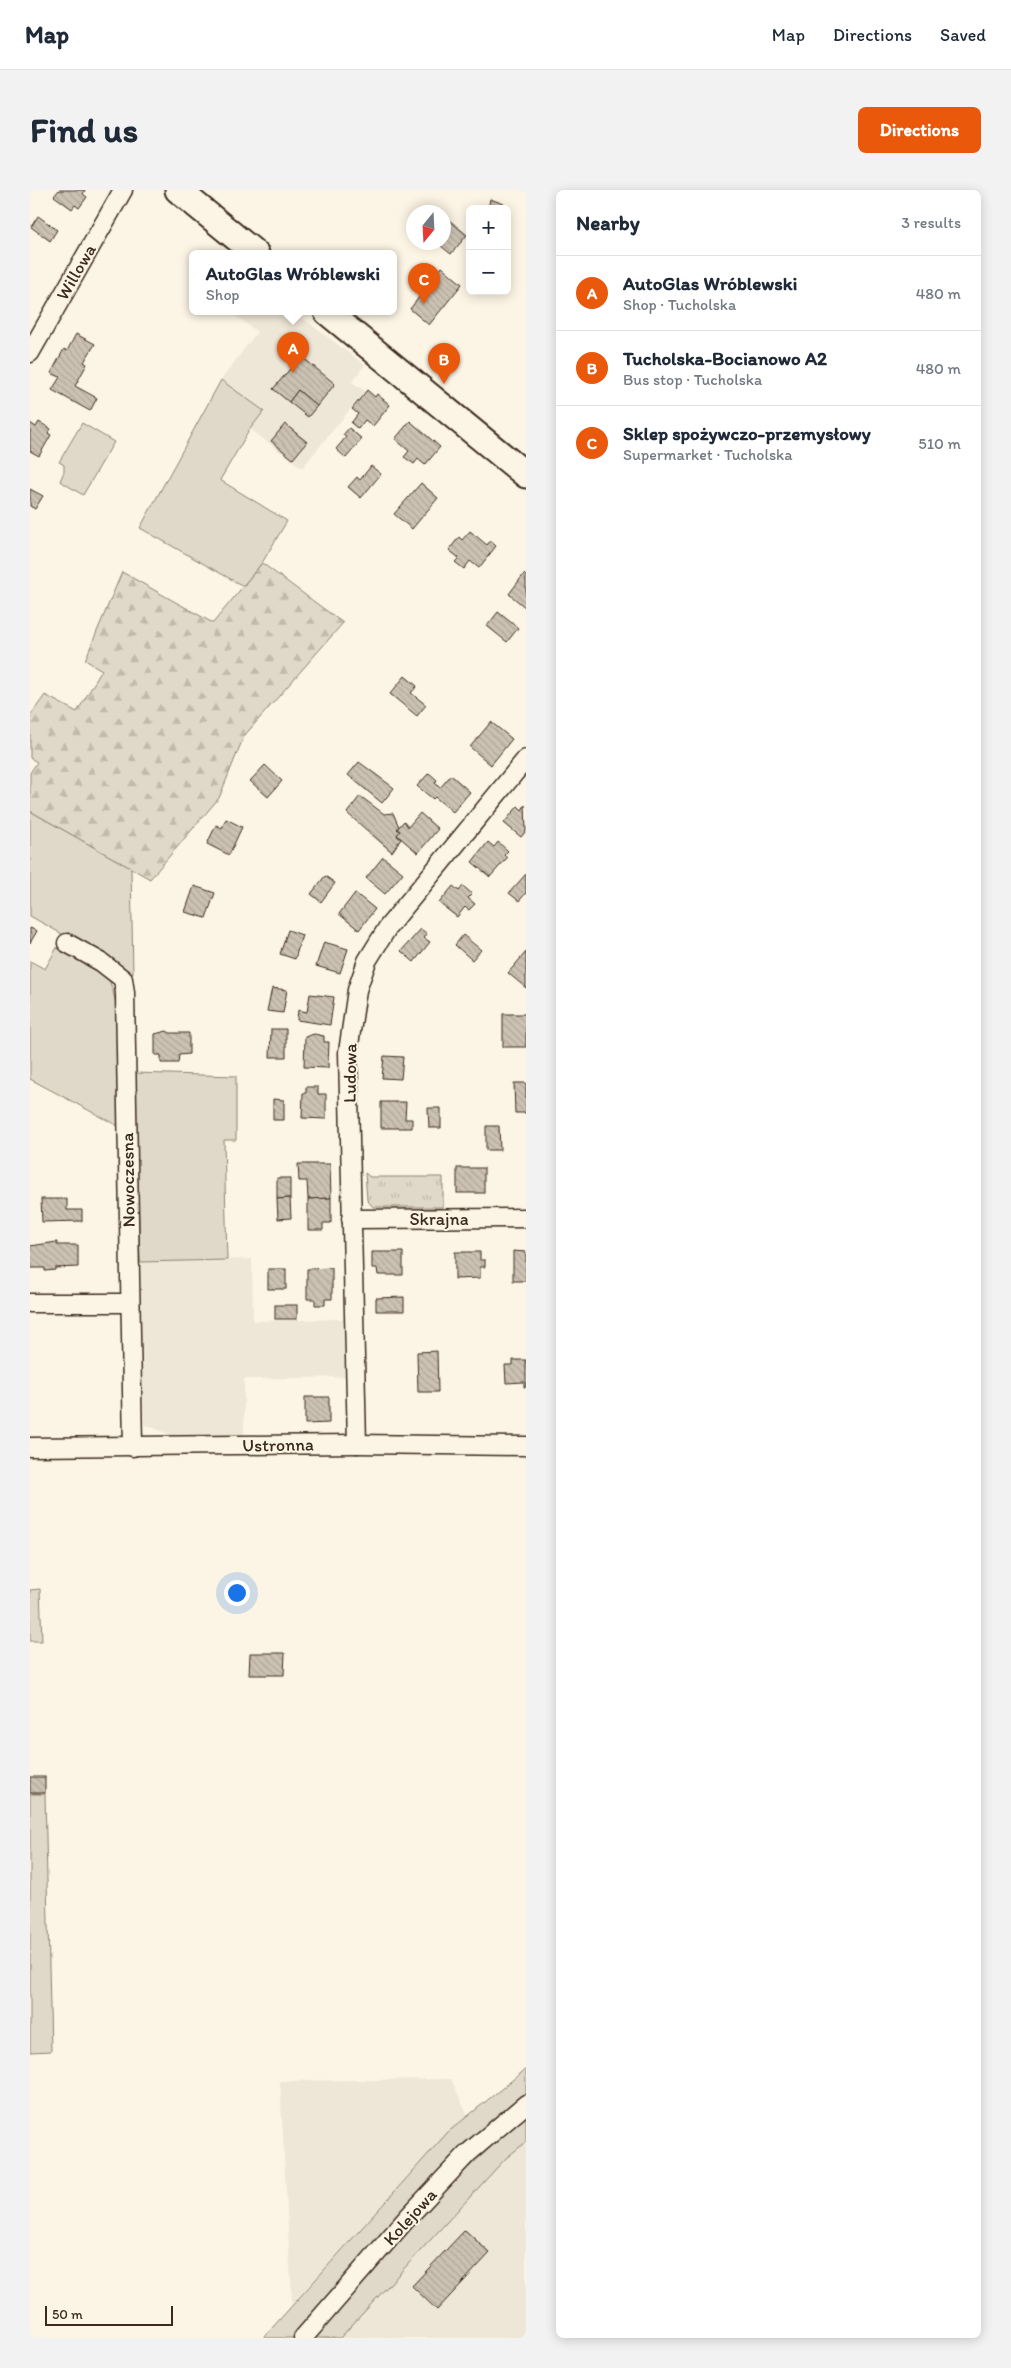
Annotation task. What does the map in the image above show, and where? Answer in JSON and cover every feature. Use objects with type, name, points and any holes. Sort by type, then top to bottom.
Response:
[{"type":"main road","points":[[178,190],[251,250]]},
{"type":"main road","points":[[331,315],[526,475]]},
{"type":"street","name":"Willowa","points":[[30,353],[123,190]]},
{"type":"street","name":"Ludowa","points":[[357,1444],[348,1052],[357,990],[367,961],[388,927],[526,758]]},
{"type":"street","name":"Nowoczesna","points":[[67,944],[101,962],[122,979],[125,993],[133,1447]]},
{"type":"street","name":"Skrajna","points":[[351,1219],[526,1218]]},
{"type":"street","points":[[30,1303],[130,1303]]},
{"type":"street","name":"Ustronna","points":[[30,1446],[133,1447],[357,1444],[526,1446]]},
{"type":"street","name":"Kolejowa","points":[[303,2338],[409,2216],[468,2153],[526,2104]]},
{"type":"shaded area","points":[[235,315],[298,315],[365,365],[352,382],[365,391],[302,468],[250,429],[263,411],[221,380],[257,332]]},
{"type":"shaded area","points":[[252,1259],[253,1321],[343,1319],[345,1377],[244,1379],[244,1438],[178,1438],[144,1424],[140,1262]]},
{"type":"shaded area","points":[[451,2079],[468,2116],[448,2132],[292,2304],[280,2081]]},
{"type":"shaded area","points":[[526,2142],[526,2338],[340,2338],[505,2159]]},
{"type":"green space","points":[[221,380],[264,411],[250,429],[220,480],[287,521],[262,563],[243,586],[140,528]]},
{"type":"green space","points":[[82,423],[114,442],[83,495],[60,481],[64,472],[64,465],[59,462]]},
{"type":"green space","points":[[262,563],[343,623],[244,736],[219,798],[150,879],[30,811],[30,773],[37,762],[30,758],[30,716],[45,695],[77,712],[102,670],[85,660],[122,572],[213,623]]},
{"type":"green space","points":[[30,811],[131,868],[133,974],[30,916]]},
{"type":"green space","points":[[59,944],[99,966],[110,982],[115,999],[120,1044],[120,1127],[30,1079],[30,961],[45,969]]},
{"type":"green space","points":[[135,1073],[236,1076],[236,1140],[224,1140],[227,1260],[140,1262]]},
{"type":"green space","points":[[365,1173],[370,1177],[443,1177],[443,1207],[373,1207],[367,1200]]},
{"type":"green space","points":[[40,1589],[42,1641],[30,1641],[30,1590]]},
{"type":"green space","points":[[30,1794],[45,1794],[51,2051],[30,2052]]},
{"type":"green space","points":[[526,2069],[526,2097],[438,2174],[292,2338],[263,2338],[448,2132]]},
{"type":"green space","points":[[526,2115],[526,2142],[505,2159],[340,2338],[311,2338],[435,2198]]},
{"type":"building","points":[[59,190],[85,190],[83,194],[87,197],[79,208],[75,205],[72,209],[54,196]]},
{"type":"building","points":[[490,199],[504,204],[504,205],[489,205]]},
{"type":"building","points":[[38,216],[57,230],[50,241],[31,227]]},
{"type":"building","points":[[451,222],[466,236],[451,254],[446,250],[451,250]]},
{"type":"building","points":[[442,267],[462,284],[429,325],[410,309]]},
{"type":"building","points":[[76,334],[95,344],[84,362],[87,364],[75,386],[97,398],[90,411],[52,390],[60,377],[51,373],[64,349],[67,351]]},
{"type":"building","points":[[301,356],[335,384],[317,406],[298,390],[289,402],[273,389]]},
{"type":"building","points":[[298,390],[317,406],[308,417],[289,402]]},
{"type":"building","points":[[367,390],[375,397],[377,394],[390,405],[373,426],[365,420],[358,429],[351,423],[358,414],[352,409]]},
{"type":"building","points":[[410,421],[440,447],[425,465],[418,459],[414,464],[404,457],[409,451],[395,439]]},
{"type":"building","points":[[39,422],[51,429],[48,433],[51,435],[39,456],[30,451],[30,423],[36,427]]},
{"type":"building","points":[[285,424],[307,442],[293,459],[271,441]]},
{"type":"building","points":[[349,428],[362,439],[346,458],[336,449],[346,437],[343,435]]},
{"type":"building","points":[[371,466],[381,474],[361,498],[348,487],[357,477],[360,480]]},
{"type":"building","points":[[421,483],[438,498],[412,529],[394,514]]},
{"type":"building","points":[[30,489],[43,496],[35,509],[30,506]]},
{"type":"building","points":[[470,531],[487,545],[490,541],[496,546],[479,568],[470,561],[464,569],[455,562],[459,558],[449,550],[459,537],[462,540]]},
{"type":"building","points":[[524,574],[526,576],[526,608],[509,594]]},
{"type":"building","points":[[498,612],[518,628],[507,642],[487,626]]},
{"type":"building","points":[[405,676],[417,686],[411,693],[426,705],[417,716],[390,694]]},
{"type":"building","points":[[491,722],[512,739],[491,765],[470,747]]},
{"type":"building","points":[[359,762],[394,788],[382,803],[348,775]]},
{"type":"building","points":[[265,765],[282,781],[268,797],[250,781]]},
{"type":"building","points":[[429,773],[437,780],[435,783],[440,788],[451,775],[470,792],[453,812],[435,797],[433,799],[417,786]]},
{"type":"building","points":[[360,796],[384,814],[393,813],[399,827],[397,829],[400,831],[397,836],[401,839],[392,852],[347,813]]},
{"type":"building","points":[[525,805],[526,831],[521,837],[504,823],[518,806],[522,810]]},
{"type":"building","points":[[420,813],[438,829],[418,853],[397,835],[400,831],[397,829],[404,821],[408,827]]},
{"type":"building","points":[[226,819],[242,827],[229,855],[207,844],[216,825],[222,828]]},
{"type":"building","points":[[488,842],[494,847],[498,842],[508,851],[504,855],[507,858],[490,877],[472,862]]},
{"type":"building","points":[[383,857],[403,873],[385,894],[366,878]]},
{"type":"building","points":[[526,874],[526,893],[519,901],[509,893]]},
{"type":"building","points":[[325,876],[335,883],[321,902],[311,894]]},
{"type":"building","points":[[194,886],[215,893],[206,918],[185,912]]},
{"type":"building","points":[[453,886],[459,891],[463,886],[472,894],[468,898],[475,904],[469,910],[465,907],[457,917],[439,903]]},
{"type":"building","points":[[355,893],[375,909],[359,930],[339,914]]},
{"type":"building","points":[[30,928],[37,931],[30,943]]},
{"type":"building","points":[[421,929],[427,934],[424,938],[430,942],[414,962],[401,951]]},
{"type":"building","points":[[288,930],[302,935],[295,959],[280,954]]},
{"type":"building","points":[[463,935],[481,950],[472,960],[455,945]]},
{"type":"building","points":[[324,942],[348,949],[340,973],[316,966]]},
{"type":"building","points":[[526,952],[526,988],[508,973]]},
{"type":"building","points":[[272,988],[287,990],[283,1013],[267,1011]]},
{"type":"building","points":[[310,994],[334,997],[330,1025],[297,1020],[298,1010],[307,1012]]},
{"type":"building","points":[[503,1014],[526,1014],[526,1047],[503,1047]]},
{"type":"building","points":[[271,1029],[286,1029],[286,1057],[270,1057]]},
{"type":"building","points":[[167,1031],[170,1033],[189,1033],[189,1054],[179,1055],[178,1063],[161,1063],[161,1055],[155,1055],[155,1034]]},
{"type":"building","points":[[314,1034],[324,1036],[324,1042],[329,1042],[328,1068],[304,1067],[305,1037]]},
{"type":"building","points":[[384,1056],[403,1057],[401,1079],[382,1078]]},
{"type":"building","points":[[514,1083],[526,1083],[526,1113],[515,1113]]},
{"type":"building","points":[[306,1087],[318,1087],[318,1094],[326,1094],[326,1119],[302,1118],[303,1093],[306,1093]]},
{"type":"building","points":[[273,1099],[284,1100],[284,1120],[273,1120]]},
{"type":"building","points":[[381,1102],[406,1102],[405,1119],[412,1119],[412,1128],[381,1128]]},
{"type":"building","points":[[428,1108],[441,1108],[441,1128],[429,1128]]},
{"type":"building","points":[[486,1126],[499,1126],[500,1150],[486,1150]]},
{"type":"building","points":[[298,1164],[330,1164],[331,1198],[308,1199],[307,1181],[299,1181]]},
{"type":"building","points":[[457,1168],[484,1168],[484,1193],[457,1193]]},
{"type":"building","points":[[277,1178],[290,1178],[290,1198],[277,1199]]},
{"type":"building","points":[[290,1198],[291,1218],[278,1219],[277,1199]]},
{"type":"building","points":[[331,1198],[331,1223],[323,1223],[323,1230],[308,1230],[308,1199]]},
{"type":"building","points":[[41,1199],[67,1199],[67,1210],[82,1210],[82,1221],[42,1222]]},
{"type":"building","points":[[57,1242],[57,1245],[78,1245],[78,1267],[55,1268],[55,1270],[45,1271],[45,1268],[31,1268],[30,1246]]},
{"type":"building","points":[[513,1251],[526,1252],[526,1281],[513,1281]]},
{"type":"building","points":[[372,1252],[403,1252],[403,1275],[378,1275],[377,1268],[372,1268]]},
{"type":"building","points":[[455,1252],[480,1252],[480,1260],[485,1260],[485,1267],[480,1267],[480,1278],[455,1279]]},
{"type":"building","points":[[332,1268],[332,1299],[325,1299],[325,1305],[315,1305],[315,1299],[307,1299],[307,1269]]},
{"type":"building","points":[[268,1269],[286,1269],[286,1289],[268,1289]]},
{"type":"building","points":[[404,1297],[404,1311],[376,1311],[376,1298]]},
{"type":"building","points":[[275,1305],[297,1305],[297,1319],[275,1319]]},
{"type":"building","points":[[437,1351],[438,1392],[418,1392],[417,1352]]},
{"type":"building","points":[[513,1360],[526,1360],[526,1387],[524,1387],[524,1382],[506,1383],[505,1365],[513,1365]]},
{"type":"building","points":[[305,1397],[329,1397],[329,1423],[305,1424]]},
{"type":"building","points":[[250,1653],[285,1653],[284,1675],[249,1675]]},
{"type":"building","points":[[30,1777],[45,1777],[45,1793],[30,1793]]},
{"type":"building","points":[[465,2230],[490,2253],[437,2310],[412,2286]]},
{"type":"place","name":"Sklep spożywczo-przemysłowy","points":[[424,304]]},
{"type":"place","name":"AutoGlas Wróblewski","points":[[293,373]]},
{"type":"place","name":"Tucholska-Bocianowo A2","points":[[444,384]]}]
